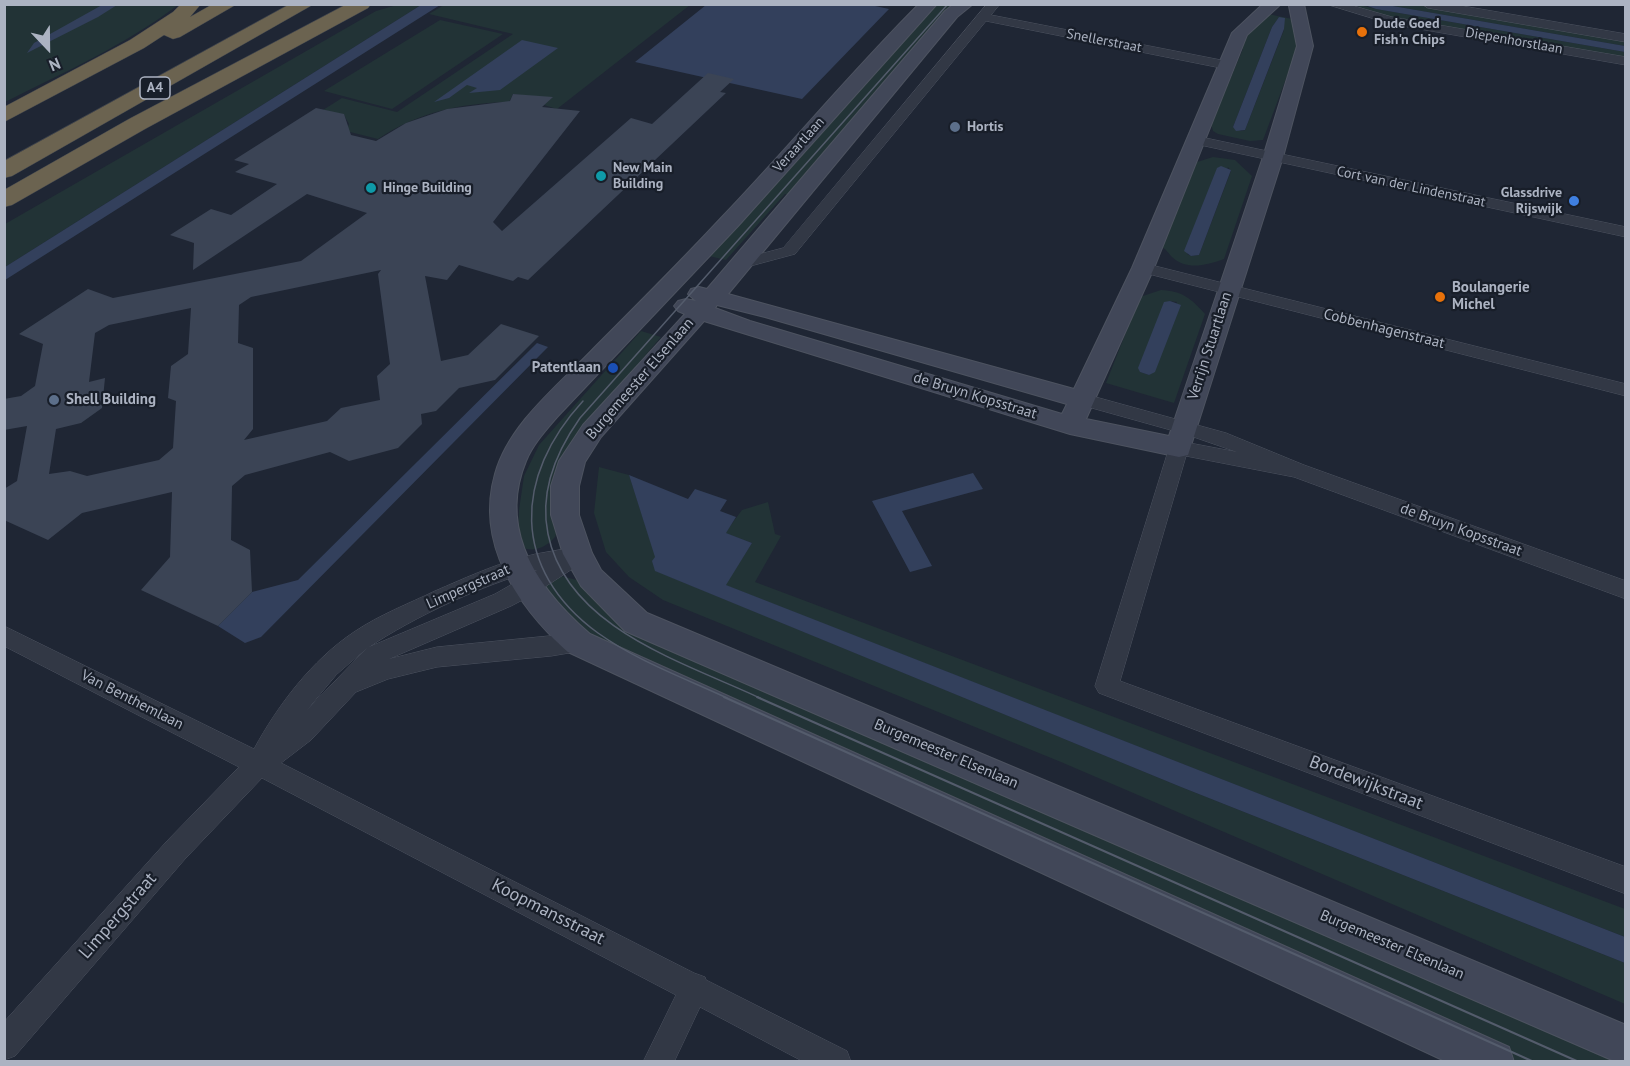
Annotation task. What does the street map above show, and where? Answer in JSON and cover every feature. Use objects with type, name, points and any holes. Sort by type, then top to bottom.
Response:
[{"type":"highway","points":[[75,80],[161,30],[192,4]]},
{"type":"highway","points":[[4,116],[228,4]]},
{"type":"highway","points":[[182,50],[266,4]]},
{"type":"highway","name":"A4","points":[[4,171],[305,4]]},
{"type":"highway","name":"A4","points":[[136,124],[271,39],[320,4]]},
{"type":"highway","name":"A4","points":[[4,200],[136,124],[362,4]]},
{"type":"main road","name":"Veraartlaan","points":[[664,291],[929,4]]},
{"type":"main road","name":"Veraartlaan","points":[[707,304],[951,14],[965,4]]},
{"type":"main road","points":[[1070,425],[1143,268],[1240,33],[1273,4]]},
{"type":"main road","name":"Verrijn Stuartlaan","points":[[1181,437],[1273,157],[1305,46],[1306,5]]},
{"type":"main road","name":"de Bruyn Kopsstraat","points":[[664,291],[707,304],[770,311],[1082,399]]},
{"type":"main road","points":[[664,291],[545,416],[514,457],[503,500],[503,525],[520,577],[556,625],[579,643],[1494,1062]]},
{"type":"main road","name":"de Bruyn Kopsstraat","points":[[707,304],[742,326],[1070,425],[1181,437]]},
{"type":"main road","name":"Burgemeester Elsenlaan","points":[[707,304],[592,431],[572,460],[565,486],[565,515],[578,554],[591,578],[636,621],[1626,1046]]},
{"type":"street","points":[[743,263],[789,250],[988,11],[972,4]]},
{"type":"street","name":"Diepenhorstlaan","points":[[1332,4],[1391,20],[1626,61]]},
{"type":"street","name":"Diepenhorstlaan","points":[[1428,4],[1626,38]]},
{"type":"street","name":"Snellerstraat","points":[[988,11],[1226,65]]},
{"type":"street","name":"Cort van der Lindenstraat","points":[[1196,140],[1626,232]]},
{"type":"street","name":"Cobbenhagenstraat","points":[[1143,268],[1626,390]]},
{"type":"street","name":"de Bruyn Kopsstraat","points":[[1082,399],[1181,437],[1297,470],[1626,590]]},
{"type":"street","name":"Verrijn Stuartlaan","points":[[1107,686],[1181,437]]},
{"type":"street","name":"Limpergstraat","points":[[259,764],[281,725],[337,659],[375,630],[491,575],[520,577],[578,554]]},
{"type":"street","name":"Limpergstraat","points":[[4,1045],[176,850],[259,764],[302,732],[376,654],[503,600],[520,577]]},
{"type":"street","name":"Van Benthemlaan","points":[[4,635],[259,764]]},
{"type":"street","name":"Limpergstraat","points":[[344,689],[381,669],[423,660],[542,649],[579,643]]},
{"type":"street","name":"Bordewijkstraat","points":[[1107,686],[1626,881]]},
{"type":"street","name":"Koopmansstraat","points":[[259,764],[695,987],[836,1062]]},
{"type":"street","points":[[658,1062],[695,987]]},
{"type":"shaded area","points":[[4,5],[178,5],[116,45],[5,102]]},
{"type":"shaded area","points":[[397,5],[421,5],[5,267],[5,224],[376,11]]},
{"type":"shaded area","points":[[444,5],[690,5],[557,109],[544,105],[550,98],[513,94],[509,102],[475,104],[424,116],[378,139],[346,131],[349,124],[344,115],[323,110],[342,98],[397,112],[513,34],[429,14]]},
{"type":"shaded area","points":[[937,5],[957,5],[871,97],[791,195],[785,194],[726,260],[709,256]]},
{"type":"shaded area","points":[[1360,5],[1625,52],[1625,58],[1398,19],[1357,9]]},
{"type":"shaded area","points":[[1387,5],[1421,5],[1625,39],[1625,46]]},
{"type":"shaded area","points":[[1268,14],[1297,20],[1299,36],[1295,68],[1290,68],[1263,140],[1250,141],[1218,134],[1213,131],[1211,124],[1243,49],[1239,48],[1247,35]],"holes":[[[1279,17],[1284,30],[1245,130],[1241,131],[1233,127],[1272,27]]]},
{"type":"shaded area","points":[[440,20],[503,34],[392,109],[324,91]]},
{"type":"shaded area","points":[[1213,157],[1235,160],[1252,176],[1224,259],[1204,265],[1184,264],[1162,247],[1197,162]],"holes":[[[1228,167],[1231,171],[1199,255],[1191,256],[1187,254]]]},
{"type":"shaded area","points":[[1161,290],[1175,292],[1190,300],[1205,314],[1174,403],[1106,383],[1140,297]],"holes":[[[1170,301],[1177,302],[1149,375],[1140,372]]]},
{"type":"shaded area","points":[[641,331],[661,337],[595,414],[555,537],[540,548],[521,547],[518,537],[519,510],[524,476],[539,445]]},
{"type":"shaded area","points":[[599,467],[629,475],[656,557],[656,571],[1181,787],[1625,963],[1625,1004],[1061,762],[663,600],[629,577],[606,552],[594,513]]},
{"type":"shaded area","points":[[768,502],[775,534],[781,536],[755,582],[1625,909],[1625,937],[725,585],[752,543],[725,533],[742,510]]},
{"type":"shaded area","points":[[561,576],[577,580],[590,596],[1625,1061],[1517,1061],[626,658],[587,636],[543,589],[547,583]]},
{"type":"water","points":[[866,4],[889,9],[802,99],[635,62],[706,5]]},
{"type":"water","points":[[102,5],[117,5],[27,53],[34,43]]},
{"type":"water","points":[[421,5],[440,5],[5,280],[5,267]]},
{"type":"water","points":[[1365,5],[1387,5],[1625,46],[1625,52],[1376,9]]},
{"type":"water","points":[[1279,17],[1285,18],[1284,29],[1245,130],[1236,131],[1233,127],[1272,27]]},
{"type":"water","points":[[522,40],[558,48],[500,90],[469,93],[477,88],[467,85],[449,98],[434,102]]},
{"type":"water","points":[[1221,166],[1231,170],[1199,255],[1191,256],[1184,251],[1217,168]]},
{"type":"water","points":[[1170,301],[1181,305],[1155,372],[1149,375],[1140,372],[1138,368],[1164,302]]},
{"type":"water","points":[[537,343],[548,347],[261,637],[245,643],[218,626],[252,592],[298,580]]},
{"type":"water","points":[[973,473],[983,489],[902,511],[932,566],[910,572],[872,501]]},
{"type":"water","points":[[629,475],[688,499],[695,489],[727,500],[720,511],[736,517],[726,533],[752,543],[726,585],[1625,937],[1625,963],[1181,787],[655,571],[652,561],[655,557]]},
{"type":"building","points":[[708,73],[734,79],[720,92],[726,93],[528,280],[518,277],[513,281],[459,265],[447,280],[425,276],[441,361],[468,355],[501,324],[539,336],[495,380],[459,388],[436,411],[421,414],[422,424],[398,448],[349,461],[330,452],[245,475],[232,486],[231,540],[250,550],[252,592],[218,626],[141,590],[170,557],[172,492],[82,513],[48,540],[4,520],[4,489],[17,481],[27,426],[4,430],[4,399],[21,396],[35,386],[43,344],[19,334],[88,289],[113,298],[301,261],[367,213],[307,194],[193,270],[194,243],[170,235],[211,209],[231,215],[277,184],[235,172],[249,164],[234,160],[316,108],[344,114],[351,135],[376,141],[406,123],[447,109],[510,101],[513,94],[553,97],[542,107],[580,111],[493,222],[502,231],[631,118],[652,124]],"holes":[[[381,270],[378,274],[390,364],[377,376],[380,400],[341,408],[327,421],[244,440],[253,429],[253,348],[238,343],[239,305],[251,297]],[[191,308],[188,354],[171,366],[168,398],[176,401],[173,448],[159,460],[87,476],[70,471],[49,474],[56,429],[81,423],[102,408],[105,378],[89,382],[95,333],[109,325]]]},
{"type":"tram line","points":[[760,698],[664,655],[632,638],[603,618],[578,594],[559,567],[548,534],[546,518],[548,487],[557,458],[580,418],[948,4]]},
{"type":"tram line","points":[[583,401],[560,430],[544,460],[534,490],[532,521],[536,551],[549,580],[569,608],[613,643],[727,698]]},
{"type":"tram line","points":[[724,697],[1534,1062]]},
{"type":"tram line","points":[[757,697],[1579,1062]]},
{"type":"place","name":"Dude Goed Fish'n Chips","points":[[1362,32]]},
{"type":"place","name":"Hortis","points":[[955,127]]},
{"type":"place","name":"New Main Building","points":[[601,176]]},
{"type":"place","name":"Hinge Building","points":[[371,188]]},
{"type":"place","name":"Glassdrive Rijswijk","points":[[1574,201]]},
{"type":"place","name":"Boulangerie Michel","points":[[1440,297]]},
{"type":"place","name":"Patentlaan","points":[[613,368]]},
{"type":"place","name":"Shell Building","points":[[54,400]]}]
